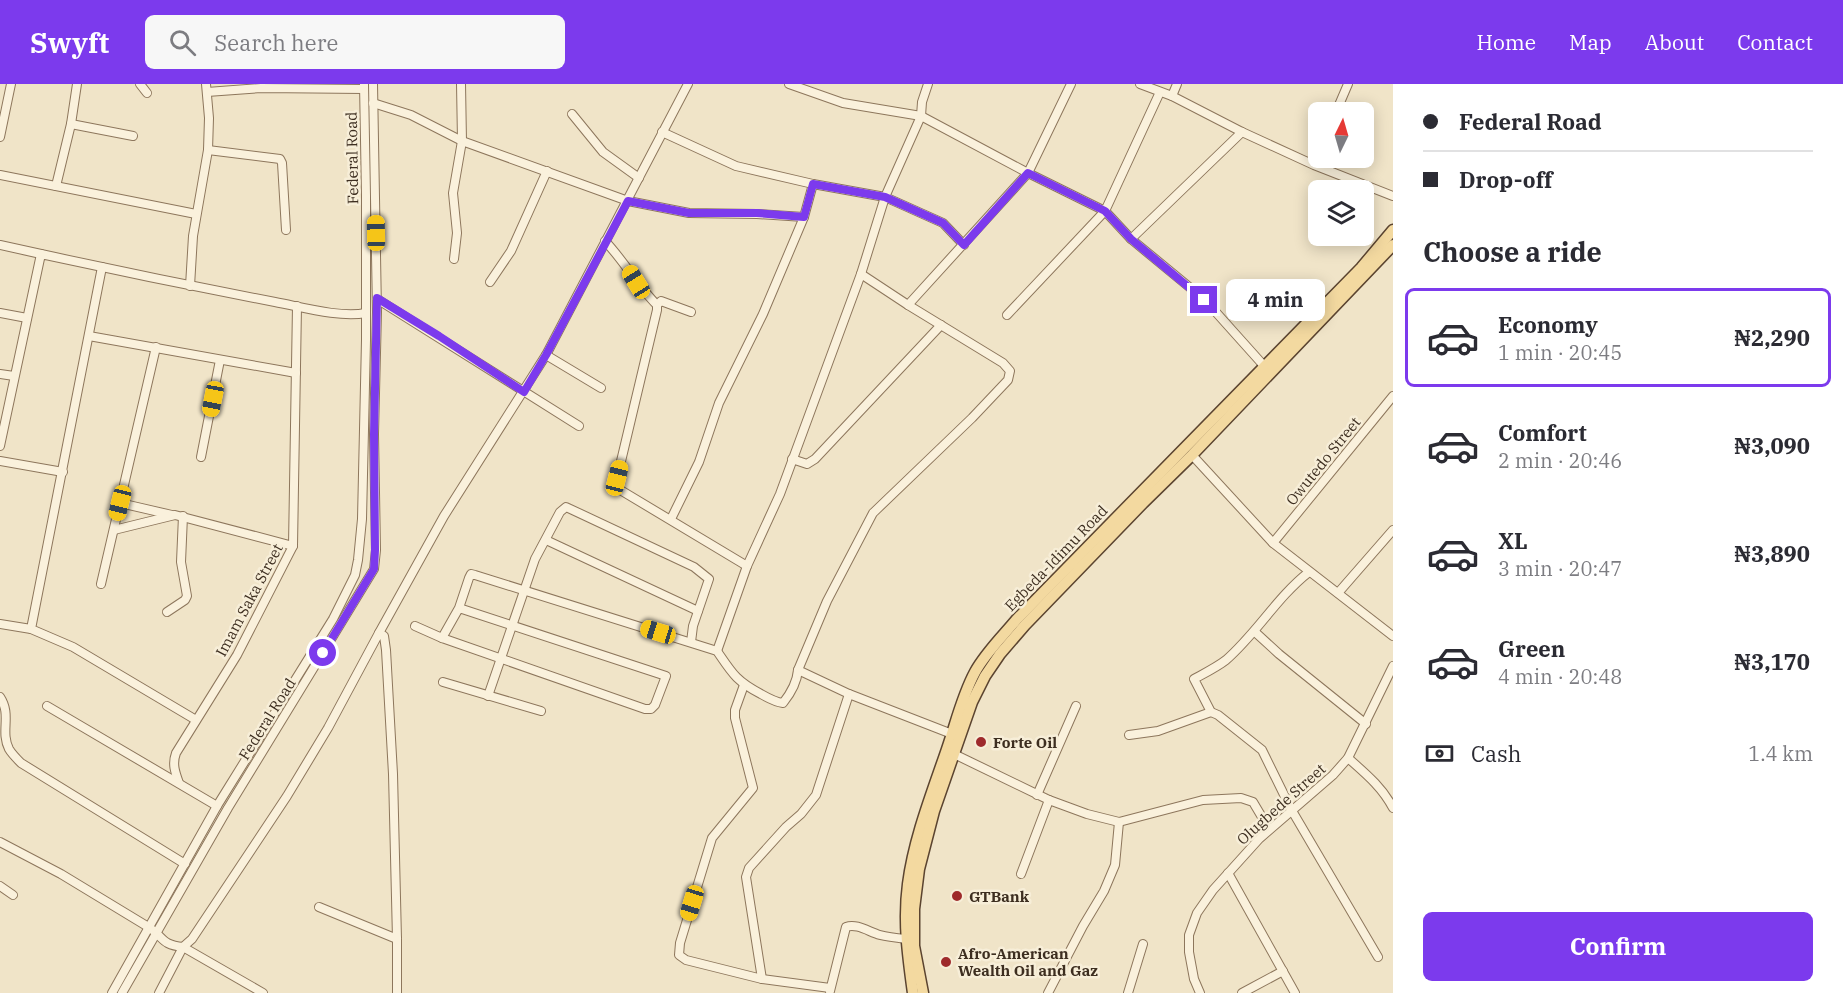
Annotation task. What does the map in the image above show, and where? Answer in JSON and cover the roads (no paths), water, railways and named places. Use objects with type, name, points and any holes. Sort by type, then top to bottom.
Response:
[{"type":"main road","name":"Egbeda-Idimu Road","points":[[913,993],[906,939],[907,886],[913,855],[963,699],[976,670],[995,644],[1266,367],[1361,268],[1393,230]]},
{"type":"main road","name":"Egbeda-Idimu Road","points":[[923,993],[914,946],[914,909],[919,869],[934,811],[972,702],[985,676],[1000,654],[1033,616],[1192,455],[1393,245]]},
{"type":"street","points":[[0,137],[4,93],[11,84]]},
{"type":"street","points":[[56,186],[77,84]]},
{"type":"street","points":[[140,84],[147,93]]},
{"type":"street","name":"Federal Road","points":[[112,993],[374,569],[377,298],[373,84]]},
{"type":"street","points":[[454,260],[457,233],[453,193],[462,141],[461,84]]},
{"type":"street","points":[[159,993],[183,947],[192,939],[287,796],[328,728],[444,516],[546,355],[688,84]]},
{"type":"street","points":[[789,84],[843,103],[921,116],[1105,211],[1131,239],[1204,300],[1266,367]]},
{"type":"street","points":[[717,651],[747,566],[780,494],[861,274],[885,197],[921,116],[922,102],[928,84]]},
{"type":"street","points":[[908,305],[1028,173],[1071,84]]},
{"type":"street","points":[[1140,84],[1172,96],[1308,162]]},
{"type":"street","points":[[1172,96],[1177,84]]},
{"type":"street","points":[[1337,84],[1347,86],[1340,102]]},
{"type":"street","points":[[190,286],[196,214],[208,150],[209,118],[206,88],[364,86]]},
{"type":"street","name":"Federal Road","points":[[123,993],[185,864],[217,806],[333,619],[355,575],[362,519],[366,313],[364,86]]},
{"type":"street","points":[[1007,315],[1105,211],[1160,92]]},
{"type":"street","points":[[373,103],[411,115],[462,141],[628,201],[689,213],[757,213],[804,217]]},
{"type":"street","points":[[572,114],[603,152],[639,178]]},
{"type":"street","points":[[70,124],[133,136]]},
{"type":"street","points":[[662,132],[736,165],[813,184],[885,197],[943,223],[964,245]]},
{"type":"street","points":[[1131,239],[1242,132]]},
{"type":"street","points":[[208,150],[280,159],[286,230]]},
{"type":"street","points":[[1322,168],[1393,196]]},
{"type":"street","points":[[490,282],[512,251],[547,171]]},
{"type":"street","points":[[0,175],[196,214]]},
{"type":"street","points":[[671,519],[699,462],[719,403],[763,314],[804,217],[813,184]]},
{"type":"street","points":[[605,241],[657,305],[656,319],[617,478],[617,488],[747,566]]},
{"type":"street","points":[[0,245],[190,286],[297,306],[349,314],[366,313]]},
{"type":"street","points":[[0,446],[41,254]]},
{"type":"street","points":[[32,629],[102,267]]},
{"type":"street","points":[[442,638],[459,608],[471,574],[717,651],[737,680],[776,702],[783,703],[797,680],[798,670],[827,601],[873,513],[972,418],[1008,380],[1010,371],[1003,363],[861,274]]},
{"type":"street","points":[[377,298],[579,426]]},
{"type":"street","points":[[657,305],[662,301],[668,302],[691,312]]},
{"type":"street","name":"Imam Saka Street","points":[[179,783],[174,772],[176,753],[237,656],[293,546],[297,306]]},
{"type":"street","points":[[0,313],[27,318]]},
{"type":"street","points":[[792,459],[807,464],[815,459],[941,325]]},
{"type":"street","points":[[89,336],[296,373]]},
{"type":"street","points":[[101,584],[156,347]]},
{"type":"street","points":[[546,355],[601,388]]},
{"type":"street","points":[[201,457],[220,360]]},
{"type":"street","points":[[0,374],[14,376]]},
{"type":"street","name":"Owutedo Street","points":[[1273,543],[1393,396]]},
{"type":"street","points":[[1192,455],[1273,543],[1393,636]]},
{"type":"street","points":[[0,461],[63,472]]},
{"type":"street","points":[[362,462],[375,462]]},
{"type":"street","points":[[120,503],[293,546]]},
{"type":"street","points":[[488,696],[535,560],[560,512],[566,507],[701,572],[710,579],[698,611],[691,642]]},
{"type":"street","points":[[114,530],[179,516]]},
{"type":"street","points":[[167,612],[185,600],[187,596],[181,562],[179,516]]},
{"type":"street","points":[[1338,593],[1393,530]]},
{"type":"street","points":[[546,540],[698,611]]},
{"type":"street","points":[[1309,572],[1298,580],[1255,632],[1225,661],[1194,679],[1211,712],[1262,750],[1291,809],[1378,957]]},
{"type":"street","points":[[415,626],[500,659],[645,709],[651,709],[655,705],[666,676],[459,608]]},
{"type":"street","points":[[0,624],[32,629],[73,647],[196,720]]},
{"type":"street","points":[[1255,632],[1366,723]]},
{"type":"street","points":[[380,633],[384,636],[387,663],[393,774],[397,993]]},
{"type":"street","name":"Olugbede Street","points":[[1200,993],[1194,979],[1189,952],[1189,935],[1197,913],[1213,890],[1269,829],[1333,775],[1348,758],[1393,666]]},
{"type":"street","points":[[798,670],[849,694],[952,734]]},
{"type":"street","points":[[443,682],[541,711]]},
{"type":"street","points":[[744,685],[735,710],[735,718],[753,788],[712,838],[680,943],[679,955],[686,960],[762,979],[830,991],[846,927],[850,925],[880,935],[906,939]]},
{"type":"street","points":[[762,979],[746,878],[749,868],[816,795],[849,694]]},
{"type":"street","points":[[0,698],[6,706],[6,741],[9,749],[21,763],[185,864]]},
{"type":"street","points":[[47,706],[217,806]]},
{"type":"street","points":[[1037,795],[1076,706]]},
{"type":"street","points":[[1129,735],[1158,731],[1211,712]]},
{"type":"street","points":[[954,754],[1049,800],[1087,814],[1119,822],[1203,800],[1241,798],[1253,801],[1269,829]]},
{"type":"street","points":[[1348,758],[1376,782],[1393,808]]},
{"type":"street","points":[[1021,874],[1049,800]]},
{"type":"street","points":[[1048,993],[1104,891],[1115,865],[1119,822]]},
{"type":"street","points":[[0,842],[61,874],[153,930],[164,941],[183,947],[263,993]]},
{"type":"street","points":[[1228,873],[1295,993]]},
{"type":"street","points":[[0,885],[13,895]]},
{"type":"street","points":[[319,907],[397,939]]},
{"type":"street","points":[[1128,993],[1143,944]]},
{"type":"street","points":[[1242,993],[1283,971]]},
{"type":"place","name":"Forte Oil","points":[[981,742]]},
{"type":"place","name":"GTBank","points":[[957,896]]},
{"type":"place","name":"Afro-American Wealth Oil and Gaz","points":[[946,962]]}]
